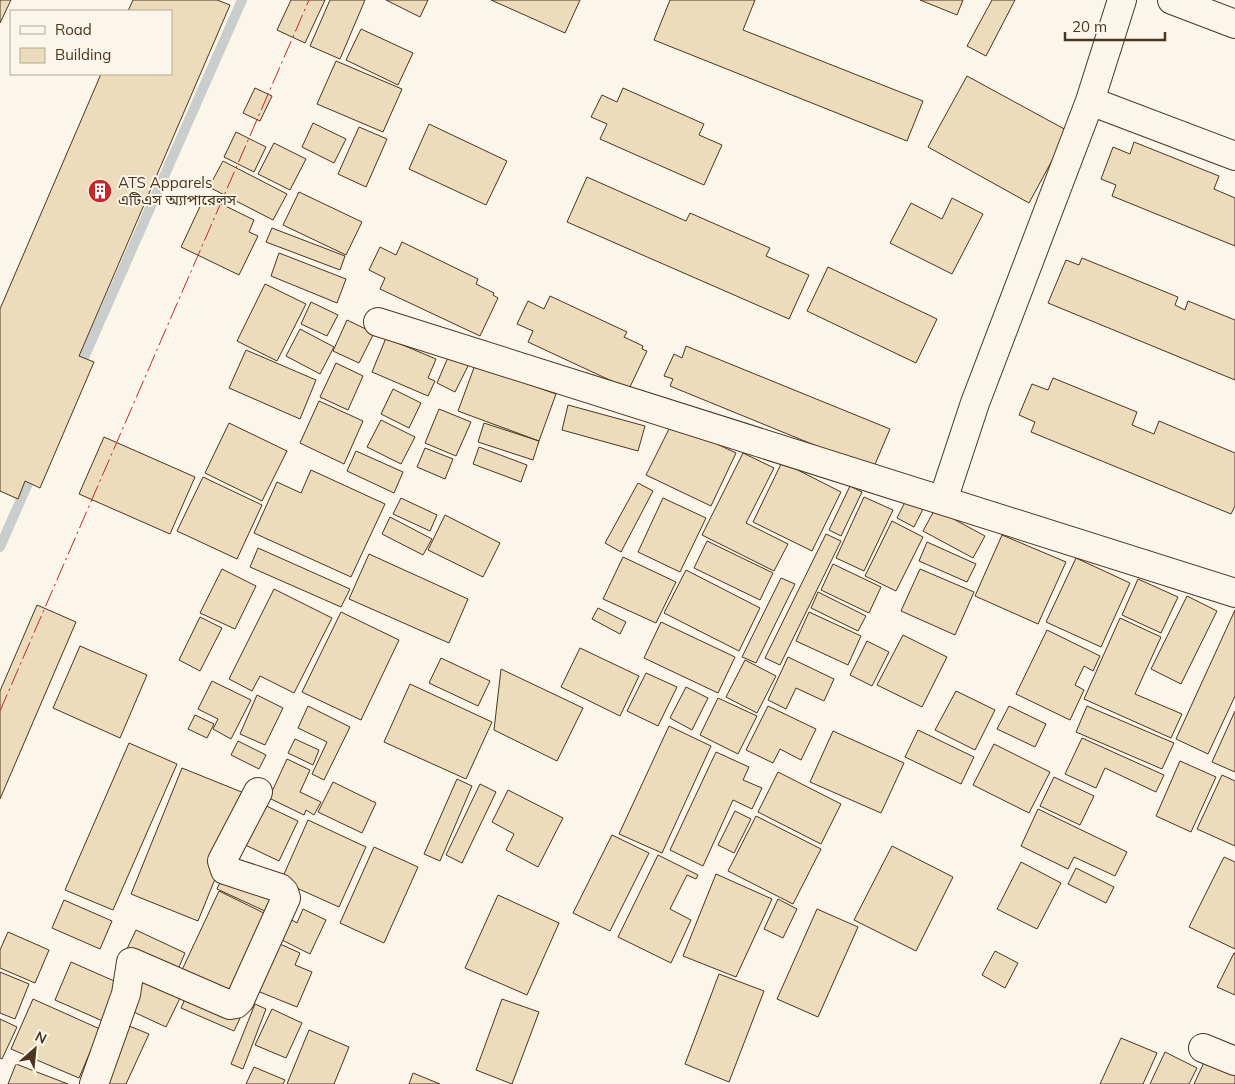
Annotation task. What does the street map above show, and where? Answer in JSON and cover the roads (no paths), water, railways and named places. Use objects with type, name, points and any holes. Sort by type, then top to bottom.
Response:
[{"type":"street","points":[[944,500],[975,403],[1090,101],[1122,0]]},
{"type":"street","points":[[1172,0],[1235,24]]},
{"type":"street","points":[[1090,101],[1235,156]]},
{"type":"street","points":[[378,322],[1235,592]]},
{"type":"street","points":[[94,1084],[126,994],[131,962],[230,1005],[236,1004],[240,1000],[286,898],[280,888],[225,870],[223,865],[222,861],[258,792]]},
{"type":"street","points":[[1204,1048],[1235,1060]]},
{"type":"waterway","points":[[79,369],[242,0]]},
{"type":"waterway","points":[[0,547],[33,472]]},
{"type":"place","name":"ATS Apparels এটিএস অ্যাপারেলস","points":[[100,191]]}]
